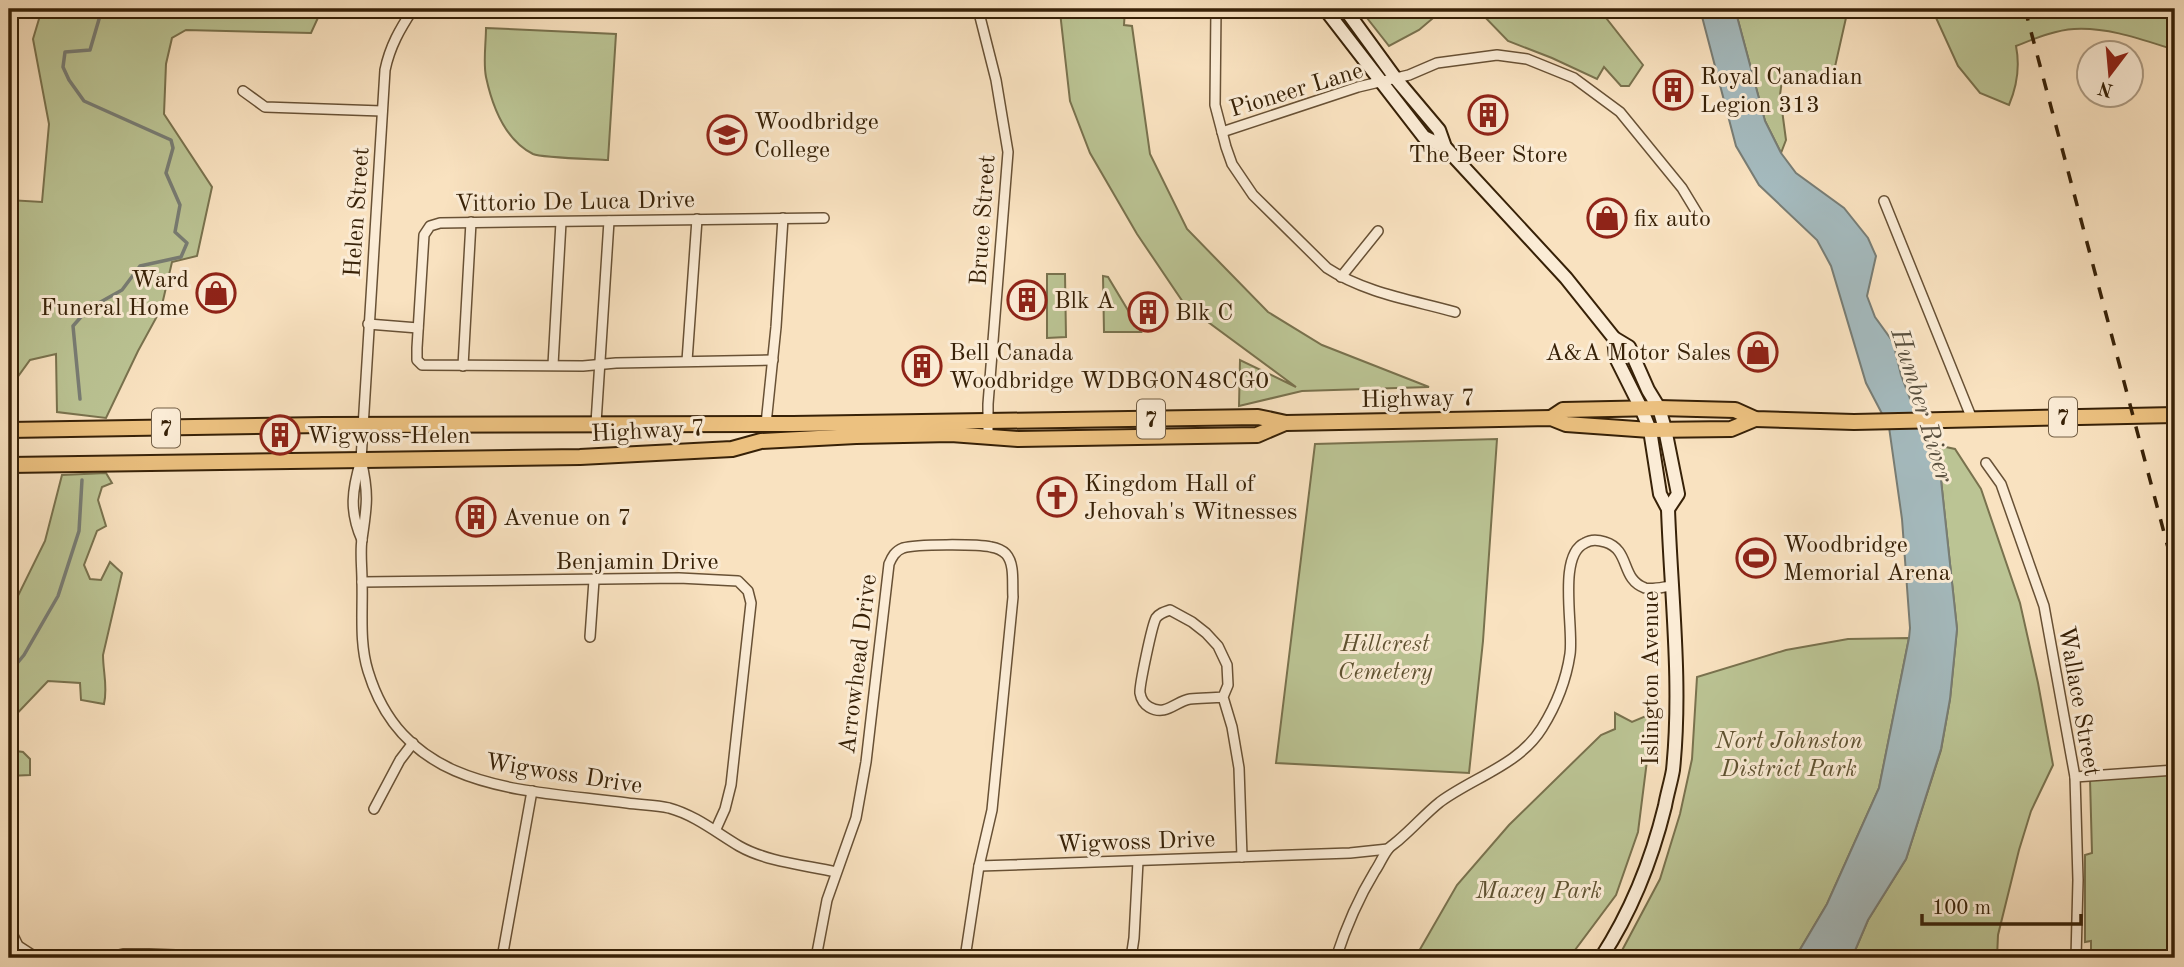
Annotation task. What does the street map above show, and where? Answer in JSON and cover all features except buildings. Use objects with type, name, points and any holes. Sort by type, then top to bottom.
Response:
[{"type":"main road","name":"Islington Avenue","points":[[1325,9],[1424,137],[1445,147],[1566,278],[1614,338],[1629,347],[1659,408],[1665,429],[1678,494],[1668,509]]},
{"type":"main road","name":"Islington Avenue","points":[[1345,9],[1396,79],[1439,130],[1445,147]]},
{"type":"main road","name":"Islington Avenue","points":[[1601,958],[1642,880],[1658,833],[1672,773],[1675,727],[1676,663],[1668,509],[1660,494],[1650,430],[1616,358],[1614,338]]},
{"type":"main road","name":"Highway 7","points":[[1551,418],[1563,410],[1641,408],[1735,410],[1755,419],[1854,422],[2175,415]]},
{"type":"main road","name":"Highway 7","points":[[9,430],[1258,417],[1286,423],[1551,418],[1566,424],[1650,430],[1731,429],[1755,419]]},
{"type":"main road","name":"Highway 7","points":[[9,466],[604,456],[732,449],[761,441],[856,436],[951,434],[1018,439],[1256,435],[1286,423]]},
{"type":"street","name":"Helen Street","points":[[361,460],[384,70],[394,38],[413,9]]},
{"type":"street","name":"Bruce Street","points":[[978,9],[996,80],[1007,152],[988,437]]},
{"type":"street","name":"Pioneer Lane","points":[[1216,9],[1215,105],[1232,164],[1253,195],[1327,268],[1341,277],[1364,287],[1455,312]]},
{"type":"street","name":"Pioneer Lane","points":[[1222,132],[1358,87],[1396,79],[1437,63],[1497,55],[1527,59],[1566,74],[1620,112],[1682,188],[1702,221]]},
{"type":"street","points":[[243,91],[265,107],[382,111]]},
{"type":"street","points":[[1884,201],[1972,419]]},
{"type":"street","points":[[766,424],[783,218]]},
{"type":"street","name":"Vittorio De Luca Drive","points":[[773,360],[422,365],[417,360],[424,236],[430,226],[440,223],[824,218]]},
{"type":"street","points":[[687,361],[697,219]]},
{"type":"street","points":[[596,424],[609,221]]},
{"type":"street","points":[[463,366],[471,222]]},
{"type":"street","points":[[553,365],[561,222]]},
{"type":"street","points":[[1341,277],[1378,231]]},
{"type":"street","points":[[369,324],[418,328]]},
{"type":"street","name":"Wigwoss Drive","points":[[361,460],[353,487],[354,522],[362,540],[362,633],[368,670],[389,714],[413,743],[441,765],[484,783],[670,809],[716,829],[740,846],[766,856],[836,872]]},
{"type":"street","name":"Wallace Street","points":[[1986,463],[2001,484],[2044,606],[2075,777],[2078,880],[2076,958]]},
{"type":"street","points":[[1336,958],[1356,905],[1388,849],[1440,802],[1504,766],[1539,733],[1558,700],[1571,650],[1569,570],[1574,551],[1584,543],[1597,540],[1610,543],[1619,549],[1627,572],[1635,582],[1646,588],[1671,586]]},
{"type":"street","name":"Arrowhead Drive","points":[[836,872],[856,818],[866,762],[888,564],[900,549],[912,546],[990,547],[1001,550],[1009,557],[1012,568],[1013,597],[999,747],[992,810],[979,866]]},
{"type":"street","name":"Benjamin Drive","points":[[362,582],[679,578],[738,581],[748,591],[751,603],[731,785],[716,829]]},
{"type":"street","points":[[590,637],[594,580]]},
{"type":"street","points":[[1223,697],[1187,699],[1180,705],[1165,710],[1150,707],[1143,702],[1140,691],[1142,675],[1155,620],[1161,613],[1170,610],[1192,622],[1218,646],[1227,665],[1228,685],[1223,697],[1232,727],[1239,768],[1242,857]]},
{"type":"street","points":[[374,810],[400,760],[413,743]]},
{"type":"street","points":[[2075,777],[2175,770]]},
{"type":"street","points":[[502,958],[532,791]]},
{"type":"street","name":"Wigwoss Drive","points":[[979,866],[1350,853],[1388,849]]},
{"type":"street","points":[[1131,958],[1138,861]]},
{"type":"street","points":[[965,958],[979,866]]},
{"type":"street","points":[[816,958],[827,900],[836,872]]},
{"type":"street","points":[[9,927],[24,958]]},
{"type":"street","points":[[19,946],[37,958]]},
{"type":"street","points":[[106,958],[123,954],[149,954],[258,958]]},
{"type":"green space","points":[[42,9],[322,9],[311,33],[186,30],[172,38],[166,64],[164,114],[212,187],[197,256],[172,262],[161,309],[106,418],[57,412],[56,354],[30,360],[9,389],[9,200],[42,202],[49,124],[33,39]]},
{"type":"green space","points":[[1045,9],[1125,9],[1124,25],[1132,26],[1150,154],[1187,229],[1268,312],[1322,345],[1429,387],[1302,391],[1239,406],[1240,360],[1296,387],[1185,305],[1137,234],[1090,153],[1070,101],[1060,12]]},
{"type":"green space","points":[[1360,9],[1458,9],[1439,13],[1419,30],[1389,46]]},
{"type":"green space","points":[[1471,9],[1599,9],[1643,65],[1629,86],[1621,86],[1604,67],[1597,79],[1508,41],[1482,14]]},
{"type":"green space","points":[[1735,9],[1848,9],[1832,80],[1821,83],[1783,72],[1780,95],[1786,140],[1781,153],[1765,121]]},
{"type":"green space","points":[[1932,9],[2175,9],[2175,50],[2146,41],[2146,38],[2087,29],[2059,31],[2016,46],[2017,76],[2009,105],[1980,93],[1958,66]]},
{"type":"green space","points":[[486,28],[616,34],[608,160],[533,154],[515,140],[501,121],[486,77]]},
{"type":"green space","points":[[1047,274],[1065,274],[1066,337],[1047,338]]},
{"type":"green space","points":[[1103,276],[1108,277],[1141,332],[1104,332]]},
{"type":"green space","name":"Hillcrest Cemetery","points":[[1497,439],[1483,641],[1469,773],[1276,763],[1315,444]]},
{"type":"green space","points":[[1927,443],[1955,449],[1981,489],[2020,603],[2053,765],[2031,811],[2019,850],[1998,935],[1997,958],[1849,958],[1854,953],[1868,920],[1906,859],[1941,750],[1950,699],[1957,629],[1941,480]]},
{"type":"green space","points":[[106,473],[112,483],[102,487],[98,500],[106,526],[97,531],[84,565],[90,579],[101,580],[110,562],[122,573],[103,655],[104,704],[81,700],[80,683],[48,681],[9,722],[9,614],[45,541],[62,475]]},
{"type":"green space","name":"Nort Johnston District Park","points":[[1909,638],[1879,788],[1827,904],[1795,958],[1618,958],[1660,879],[1680,814],[1692,759],[1697,677],[1786,650],[1848,639]]},
{"type":"green space","name":"Maxey Park","points":[[1615,713],[1632,722],[1653,713],[1638,832],[1616,895],[1569,958],[1415,958],[1457,885],[1509,825],[1601,735],[1615,729]]},
{"type":"green space","points":[[9,750],[23,752],[30,759],[30,775],[9,776]]},
{"type":"green space","points":[[2175,773],[2175,958],[2091,958],[2091,941],[2085,942],[2085,855],[2092,853],[2090,779]]},
{"type":"water","points":[[1700,9],[1735,9],[1765,121],[1781,153],[1796,173],[1844,208],[1868,238],[1876,256],[1867,296],[1875,317],[1893,342],[1901,375],[1941,480],[1957,629],[1950,699],[1941,749],[1906,859],[1868,920],[1854,953],[1849,958],[1795,958],[1827,904],[1879,788],[1909,638],[1902,519],[1889,427],[1866,383],[1831,266],[1817,240],[1759,185],[1736,146]]},
{"type":"waterway","points":[[80,399],[73,326],[88,309],[122,290],[140,266],[181,257],[187,243],[175,232],[180,205],[166,173],[173,148],[171,140],[84,101],[63,67],[65,52],[90,50],[102,9]]},
{"type":"waterway","points":[[9,673],[24,655],[58,596],[79,531],[82,480]]},
{"type":"railway","points":[[2025,9],[2175,574]]},
{"type":"place","name":"Royal Canadian Legion 313","points":[[1673,90]]},
{"type":"place","name":"The Beer Store","points":[[1488,115]]},
{"type":"place","name":"Woodbridge College","points":[[727,135]]},
{"type":"place","name":"fix auto","points":[[1607,218]]},
{"type":"place","name":"Ward Funeral Home","points":[[216,293]]},
{"type":"place","name":"Blk A","points":[[1027,300]]},
{"type":"place","name":"Blk C","points":[[1148,312]]},
{"type":"place","name":"A&A Motor Sales","points":[[1758,352]]},
{"type":"place","name":"Bell Canada Woodbridge WDBGON48CG0","points":[[922,366]]},
{"type":"place","name":"Wigwoss-Helen","points":[[280,435]]},
{"type":"place","name":"Kingdom Hall of Jehovah's Witnesses","points":[[1057,497]]},
{"type":"place","name":"Avenue on 7","points":[[476,517]]},
{"type":"place","name":"Woodbridge Memorial Arena","points":[[1756,558]]},
{"type":"water label","name":"Humber River","points":[[1923,405]]}]
